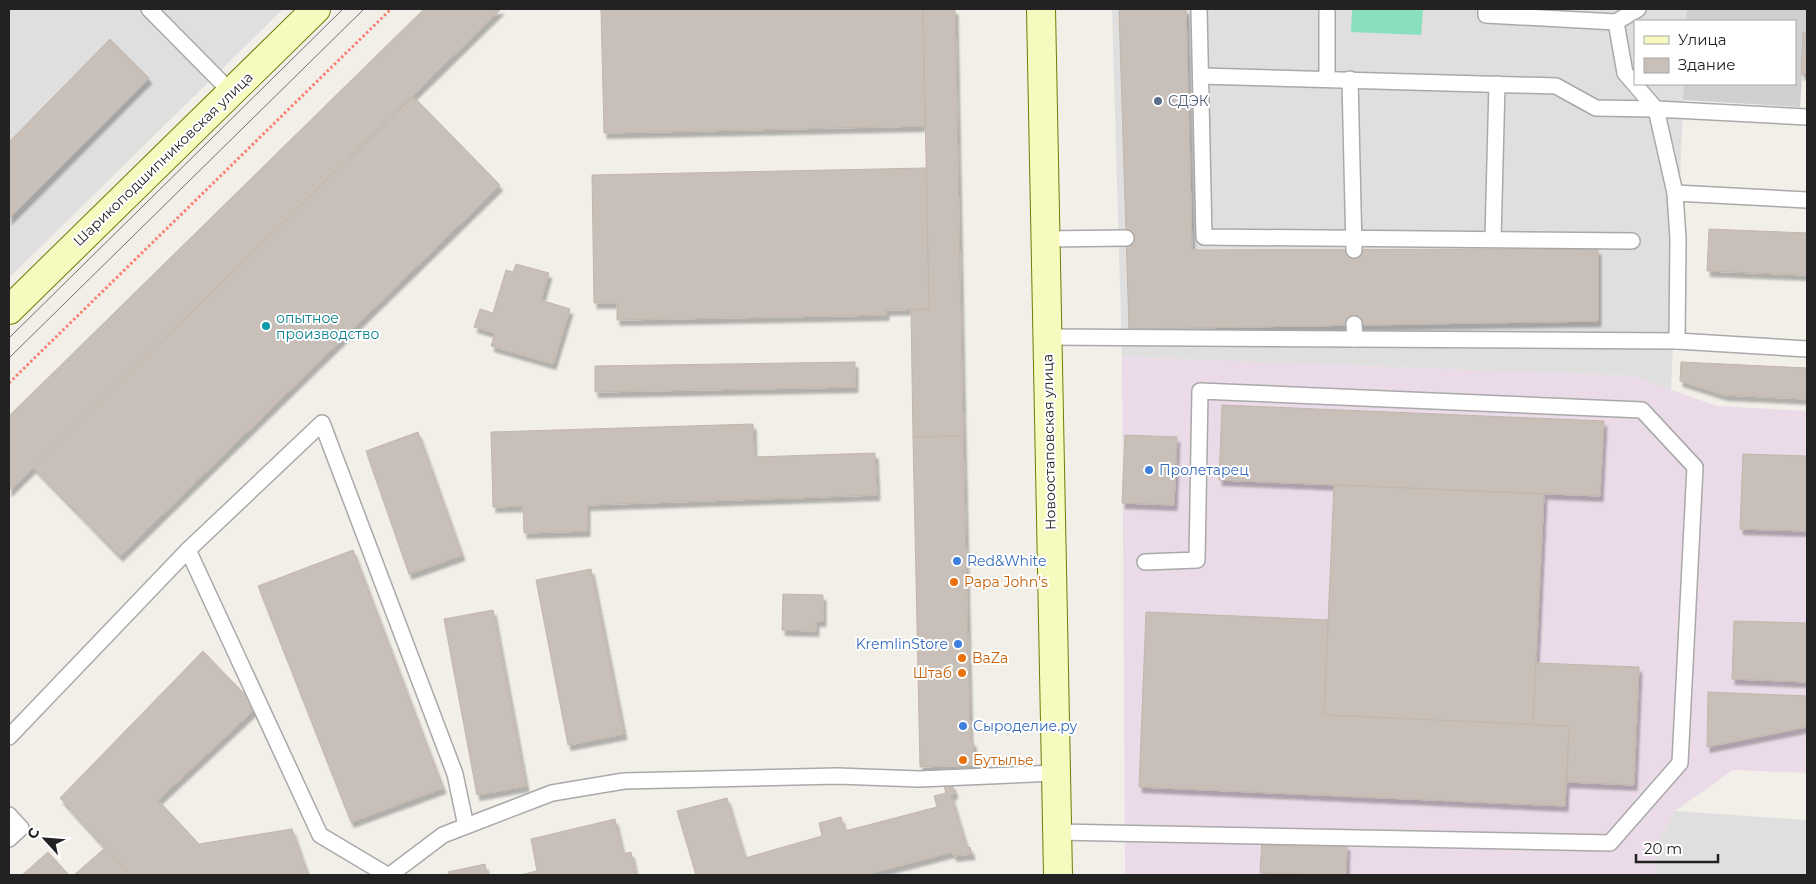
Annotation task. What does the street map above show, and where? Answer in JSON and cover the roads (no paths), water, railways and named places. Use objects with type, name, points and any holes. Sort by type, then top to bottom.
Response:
[{"type":"main road","name":"Шарикоподшипниковская улица","points":[[10,306],[316,9]]},
{"type":"main road","name":"Новоостаповская улица","points":[[1041,9],[1058,875]]},
{"type":"lane","points":[[149,9],[231,92]]},
{"type":"lane","points":[[1199,9],[1204,237],[1354,244],[1493,239],[1632,241]]},
{"type":"lane","points":[[1327,9],[1328,79]]},
{"type":"lane","points":[[1486,9],[1486,15],[1616,22],[1638,9]]},
{"type":"lane","points":[[1616,22],[1625,74],[1634,84]]},
{"type":"lane","points":[[1201,76],[1556,86],[1596,108],[1656,109],[1807,117]]},
{"type":"lane","points":[[1350,79],[1354,244]]},
{"type":"lane","points":[[1493,239],[1497,84]]},
{"type":"lane","points":[[1635,85],[1656,109],[1675,194],[1678,239],[1677,341]]},
{"type":"lane","points":[[1675,194],[1807,200]]},
{"type":"lane","points":[[1045,239],[1126,238]]},
{"type":"lane","points":[[1354,324],[1354,339]]},
{"type":"lane","points":[[1047,337],[1677,341],[1807,349]]},
{"type":"lane","points":[[1057,832],[1610,843],[1680,763],[1695,467],[1642,410],[1200,391],[1197,560],[1145,562]]},
{"type":"lane","points":[[9,737],[188,550],[322,423],[455,774],[466,826]]},
{"type":"lane","points":[[188,550],[320,835],[388,875],[443,835],[552,793],[624,781],[837,776],[919,779],[1055,773]]},
{"type":"lane","points":[[9,815],[21,828],[9,838]]},
{"type":"tram line","points":[[9,338],[343,9]]},
{"type":"tram line","points":[[9,358],[364,9]]},
{"type":"place","name":"СДЭК","points":[[1158,101]]},
{"type":"place","name":"опытное производство","points":[[266,326]]},
{"type":"place","name":"Пролетарец","points":[[1149,470]]},
{"type":"place","name":"Red&White","points":[[957,561]]},
{"type":"place","name":"Papa John's","points":[[954,582]]},
{"type":"place","name":"KremlinStore","points":[[958,644]]},
{"type":"place","name":"BaZa","points":[[962,658]]},
{"type":"place","name":"Штаб","points":[[962,673]]},
{"type":"place","name":"Сыроделие.ру","points":[[963,726]]},
{"type":"place","name":"Бутылье","points":[[963,760]]}]
